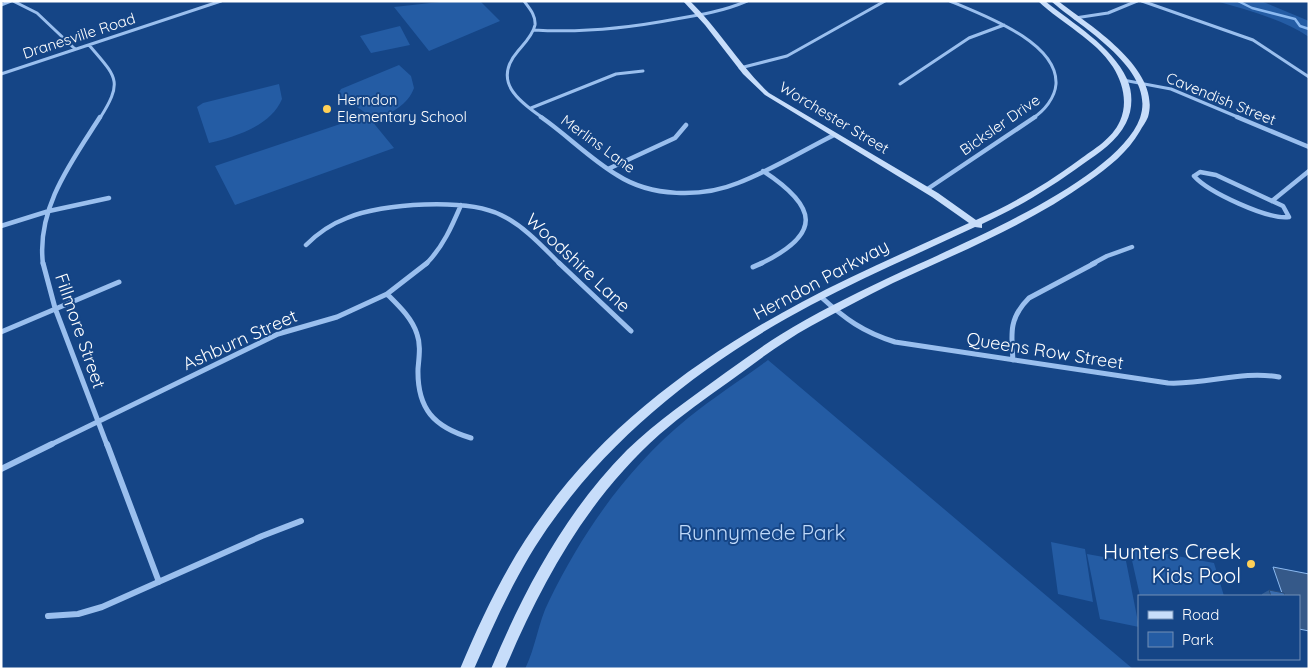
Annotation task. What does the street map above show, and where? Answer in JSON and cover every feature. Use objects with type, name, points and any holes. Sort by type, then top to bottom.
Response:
[{"type":"main road","name":"Worchester Street","points":[[686,1],[700,14],[755,85],[926,190],[990,234]]},
{"type":"main road","name":"Herndon Parkway","points":[[467,669],[502,592],[536,534],[569,490],[601,453],[654,405],[768,325],[820,296],[976,223],[1041,190],[1113,137],[1124,122],[1128,107],[1127,90],[1123,80],[1111,60],[1097,45],[1041,1]]},
{"type":"main road","name":"Herndon Parkway","points":[[498,669],[520,619],[559,546],[591,501],[621,464],[662,426],[740,368],[795,331],[1060,197],[1124,149],[1136,136],[1145,113],[1144,97],[1140,82],[1131,66],[1118,52],[1054,1]]},
{"type":"street","points":[[1,5],[12,1],[37,14],[75,49]]},
{"type":"street","name":"Dranesville Road","points":[[1,74],[221,1]]},
{"type":"street","points":[[524,1],[534,13],[536,24],[534,30],[579,32],[623,28],[724,10],[747,1]]},
{"type":"street","points":[[740,68],[787,56],[885,1]]},
{"type":"street","name":"Bicksler Drive","points":[[926,190],[1042,112],[1055,96],[1057,78],[1047,56],[1029,40],[1004,25],[950,1]]},
{"type":"street","points":[[1074,18],[1108,13],[1137,1]]},
{"type":"street","points":[[1142,1],[1253,40],[1309,77]]},
{"type":"street","points":[[900,84],[969,38],[1004,25]]},
{"type":"street","name":"Merlins Lane","points":[[534,30],[511,60],[506,72],[508,85],[512,92],[608,169],[627,181],[638,185],[681,193],[726,188],[834,135]]},
{"type":"street","name":"Fillmore Street","points":[[88,45],[113,74],[115,88],[108,104],[61,179],[48,211],[43,232],[42,253],[44,272],[54,308],[159,582]]},
{"type":"street","points":[[531,108],[616,74],[643,71]]},
{"type":"street","name":"Cavendish Street","points":[[1123,80],[1171,89],[1309,147]]},
{"type":"street","points":[[608,169],[675,138],[686,125]]},
{"type":"street","points":[[753,267],[787,250],[799,239],[805,226],[805,216],[799,200],[792,192],[763,171]]},
{"type":"street","points":[[1272,201],[1309,171]]},
{"type":"street","points":[[1200,172],[1211,173],[1272,201],[1287,210],[1289,217],[1280,219],[1267,216],[1200,183],[1194,176],[1200,172]]},
{"type":"street","points":[[1,226],[48,211],[109,198]]},
{"type":"street","name":"Woodshire Lane","points":[[306,245],[328,227],[359,214],[390,207],[461,205],[489,210],[514,221],[631,331]]},
{"type":"street","name":"Ashburn Street","points":[[1,469],[278,334],[358,309],[388,294],[433,257],[443,242],[461,205]]},
{"type":"street","points":[[1013,360],[1011,325],[1020,305],[1029,298],[1108,256],[1132,247]]},
{"type":"street","points":[[1,332],[119,282]]},
{"type":"street","points":[[388,294],[405,312],[418,336],[420,352],[418,381],[420,396],[426,411],[444,429],[471,438]]},
{"type":"street","name":"Queens Row Street","points":[[820,296],[848,322],[862,331],[895,342],[1168,384],[1213,382],[1250,373],[1279,376]]},
{"type":"street","points":[[48,616],[78,614],[102,607],[262,536],[301,521]]},
{"type":"green space","points":[[449,1],[480,1],[500,21],[429,51],[394,7]]},
{"type":"green space","points":[[1216,1],[1261,1],[1309,21],[1309,37],[1276,20]]},
{"type":"green space","points":[[400,26],[410,45],[371,53],[360,36]]},
{"type":"green space","points":[[399,65],[411,76],[414,88],[403,104],[376,120],[338,94],[341,89]]},
{"type":"green space","points":[[279,84],[282,99],[270,116],[241,134],[209,143],[197,107],[203,103]]},
{"type":"green space","points":[[367,115],[394,148],[235,205],[215,166]]},
{"type":"green space","name":"Runnymede Park","points":[[768,360],[1133,669],[525,669],[542,617],[562,575],[592,525],[627,479],[666,437],[688,418]]},
{"type":"green space","points":[[1051,542],[1085,549],[1093,602],[1058,594]]},
{"type":"green space","points":[[1129,547],[1214,563],[1224,595],[1140,595]]},
{"type":"green space","points":[[1087,554],[1126,561],[1138,627],[1100,619]]},
{"type":"shaded area","points":[[1273,567],[1309,574],[1309,631],[1300,629],[1300,595],[1283,595]]},
{"type":"building","points":[[1269,590],[1284,593],[1285,595],[1271,595]]},
{"type":"waterway","points":[[1238,1],[1252,8],[1295,19],[1300,26],[1309,29]]},
{"type":"place","name":"Herndon Elementary School","points":[[327,109]]},
{"type":"place","name":"Hunters Creek Kids Pool","points":[[1251,564]]}]
